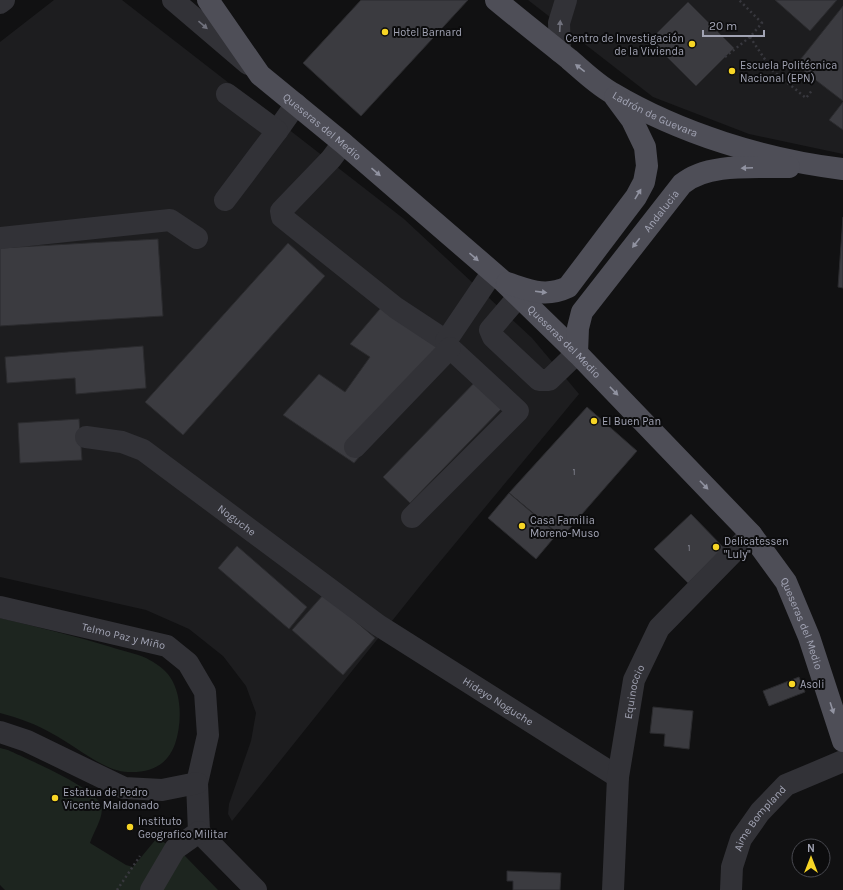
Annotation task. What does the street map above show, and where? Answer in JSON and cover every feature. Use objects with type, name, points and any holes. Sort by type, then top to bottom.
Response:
[{"type":"main road","name":"Queseras del Medio","points":[[208,0],[260,75],[343,143],[505,284],[577,353],[751,534],[786,582],[809,637],[843,741]]},
{"type":"main road","name":"Ladrón de Guevara","points":[[496,0],[611,92],[644,110],[700,134],[768,155],[814,166],[843,169]]},
{"type":"main road","points":[[505,284],[533,291],[549,293],[568,287],[640,192],[647,166],[645,147],[632,120],[611,92]]},
{"type":"main road","name":"Andalucia","points":[[577,353],[578,328],[582,312],[678,188],[687,180],[698,174],[715,170],[814,166]]},
{"type":"street","points":[[0,3],[4,0]]},
{"type":"street","points":[[173,0],[260,75]]},
{"type":"street","points":[[560,52],[560,23],[566,0]]},
{"type":"street","points":[[227,94],[277,131]]},
{"type":"street","points":[[225,200],[296,104]]},
{"type":"street","points":[[343,143],[281,211],[282,217],[396,308],[448,345],[518,411],[412,517]]},
{"type":"street","points":[[0,238],[170,220],[197,238]]},
{"type":"street","points":[[355,447],[505,284]]},
{"type":"street","points":[[505,284],[490,330],[493,336],[539,380],[549,380],[577,353]]},
{"type":"street","name":"Noguche","points":[[86,437],[122,442],[143,450],[378,625]]},
{"type":"street","name":"Equinoccio","points":[[613,890],[618,776],[634,680],[659,628],[751,534]]},
{"type":"street","name":"Telmo Paz y Miño","points":[[0,607],[167,646],[188,663],[205,692],[208,735],[197,783],[199,832]]},
{"type":"street","name":"Hideyo Noguche","points":[[378,625],[618,776]]},
{"type":"street","points":[[0,732],[27,742],[124,788],[162,790],[197,783]]},
{"type":"street","name":"Aime Bompland","points":[[731,890],[732,867],[741,839],[760,812],[786,785],[843,761]]},
{"type":"street","points":[[151,890],[174,849],[199,832],[256,890]]},
{"type":"path","points":[[725,57],[750,37],[762,23],[739,0]]},
{"type":"path","points":[[750,37],[772,70],[806,98],[813,89]]},
{"type":"path","points":[[117,890],[140,856]]},
{"type":"shaded area","points":[[54,0],[122,0],[404,219],[532,338],[579,394],[424,581],[232,821],[228,814],[229,804],[251,741],[256,713],[246,686],[223,656],[189,629],[146,610],[0,577],[0,42]]},
{"type":"shaded area","name":"Escuela Politécnica Nacional (EPN)","points":[[528,0],[843,0],[843,154],[749,134],[653,97]]},
{"type":"shaded area","points":[[0,618],[70,635],[133,653],[156,664],[168,674],[174,684],[179,700],[179,727],[172,752],[157,767],[136,772],[119,771],[100,763],[40,727],[21,719],[0,713]]},
{"type":"shaded area","points":[[0,748],[8,750],[59,774],[74,782],[96,798],[102,809],[98,824],[90,843],[126,865],[133,867],[157,838],[185,856],[218,890],[5,890],[0,885]]},
{"type":"building","name":"Hotel Barnard","points":[[361,0],[468,0],[361,116],[303,63]]},
{"type":"building","points":[[775,0],[837,0],[810,31]]},
{"type":"building","name":"Centro de Investigación de la Vivienda","points":[[688,2],[734,48],[696,86],[650,40]]},
{"type":"building","points":[[843,6],[843,101],[796,65]]},
{"type":"building","points":[[843,102],[843,130],[829,120]]},
{"type":"building","points":[[843,217],[843,288],[838,287]]},
{"type":"building","points":[[158,239],[163,316],[0,326],[0,248]]},
{"type":"building","points":[[288,243],[325,276],[183,435],[145,402]]},
{"type":"building","points":[[385,303],[439,345],[388,423],[354,463],[283,415],[319,374],[345,392],[370,357],[350,344]]},
{"type":"building","points":[[143,346],[146,388],[76,394],[75,378],[7,383],[5,357]]},
{"type":"building","points":[[477,380],[504,406],[410,503],[383,477]]},
{"type":"building","points":[[587,407],[637,451],[562,537],[509,493]]},
{"type":"building","points":[[79,419],[82,460],[20,463],[18,423]]},
{"type":"building","name":"Casa Familia Moreno-Muso","points":[[509,493],[557,534],[536,559],[488,518]]},
{"type":"building","points":[[691,514],[724,548],[688,583],[654,549]]},
{"type":"building","points":[[237,546],[307,607],[289,629],[218,568]]},
{"type":"building","points":[[324,594],[375,638],[343,675],[292,630]]},
{"type":"building","name":"Asoli","points":[[799,677],[805,692],[769,706],[763,691]]},
{"type":"building","points":[[653,707],[693,711],[689,749],[664,746],[665,734],[650,733]]},
{"type":"building","points":[[507,871],[561,873],[560,890],[513,890],[513,881],[507,881]]},
{"type":"place","name":"Hotel Barnard","points":[[385,32]]},
{"type":"place","name":"Centro de Investigación de la Vivienda","points":[[692,44]]},
{"type":"place","name":"Escuela Politécnica Nacional (EPN)","points":[[732,71]]},
{"type":"place","name":"El Buen Pan","points":[[594,421]]},
{"type":"place","name":"Casa Familia Moreno-Muso","points":[[522,526]]},
{"type":"place","name":"Delicatessen \"Luly\"","points":[[716,547]]},
{"type":"place","name":"Asoli","points":[[792,684]]},
{"type":"place","name":"Estatua de Pedro Vicente Maldonado","points":[[55,798]]},
{"type":"place","name":"Instituto Geografico Militar","points":[[130,827]]}]
